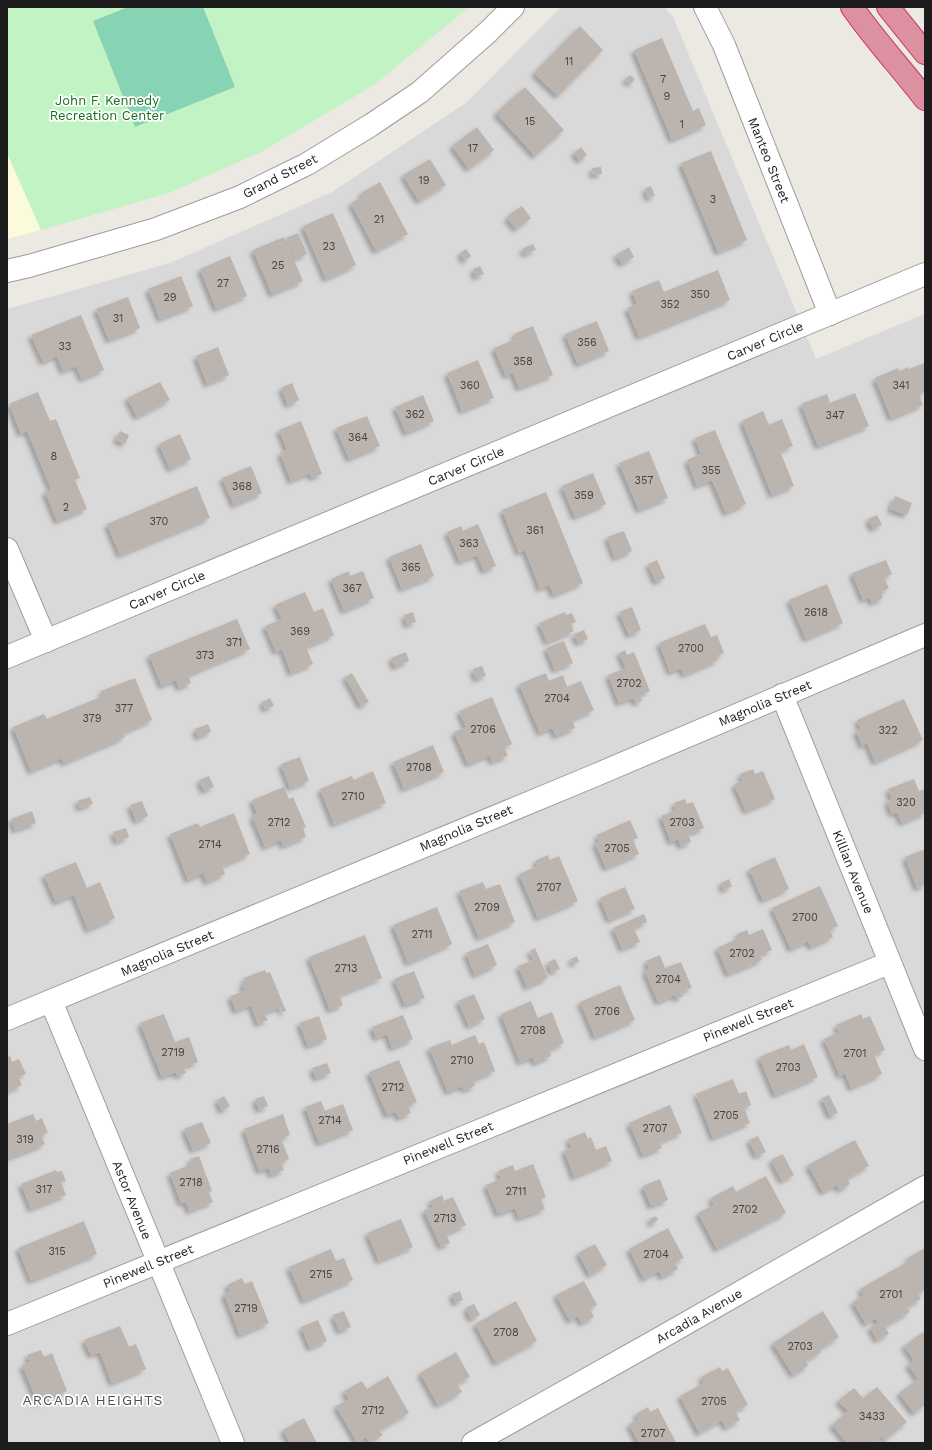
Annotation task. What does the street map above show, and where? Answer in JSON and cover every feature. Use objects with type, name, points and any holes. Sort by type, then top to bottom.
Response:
[{"type":"highway","points":[[852,7],[864,24],[906,73],[925,99]]},
{"type":"highway","points":[[888,7],[925,53]]},
{"type":"street","name":"Grand Street","points":[[7,271],[156,229],[240,196],[307,164],[371,125],[420,92],[488,32],[513,7]]},
{"type":"street","name":"Manteo Street","points":[[706,7],[724,45],[830,314]]},
{"type":"street","name":"Carver Circle","points":[[7,657],[925,274]]},
{"type":"street","points":[[7,549],[46,641]]},
{"type":"street","name":"Magnolia Street","points":[[7,1020],[584,780],[925,635]]},
{"type":"street","name":"Killian Avenue","points":[[782,695],[925,1049]]},
{"type":"street","name":"Pinewell Street","points":[[7,1324],[889,963]]},
{"type":"street","name":"Astor Avenue","points":[[51,1001],[233,1443]]},
{"type":"street","name":"Arcadia Avenue","points":[[473,1443],[925,1187]]},
{"type":"shaded area","points":[[561,7],[664,7],[673,17],[816,359],[925,314],[925,1443],[7,1443],[7,309],[170,263],[332,192],[466,103]]},
{"type":"shaded area","points":[[7,153],[41,230],[7,239]]},
{"type":"green space","name":"John F. Kennedy Recreation Center","points":[[7,7],[469,7],[374,85],[263,151],[169,193],[41,230],[7,153]]},
{"type":"green space","points":[[128,7],[203,7],[235,87],[135,127],[93,21]]},
{"type":"building","points":[[580,26],[603,50],[558,96],[534,73]]},
{"type":"building","points":[[662,38],[693,111],[699,108],[706,125],[672,140],[634,50]]},
{"type":"building","points":[[630,75],[635,79],[631,84],[625,79]]},
{"type":"building","points":[[525,87],[564,130],[535,156],[496,113]]},
{"type":"building","points":[[477,127],[494,150],[469,169],[452,146]]},
{"type":"building","points":[[581,147],[587,155],[580,161],[574,153]]},
{"type":"building","points":[[711,151],[747,240],[718,252],[681,163]]},
{"type":"building","points":[[430,159],[446,185],[419,201],[403,175]]},
{"type":"building","points":[[601,167],[602,174],[593,175],[592,168]]},
{"type":"building","points":[[380,182],[408,234],[376,251],[351,203],[363,197],[361,193]]},
{"type":"building","points":[[651,186],[655,196],[648,198],[645,188]]},
{"type":"building","points":[[522,206],[531,218],[516,229],[507,218],[510,214]]},
{"type":"building","points":[[333,213],[356,265],[326,279],[303,226]]},
{"type":"building","points":[[298,233],[307,254],[295,259],[286,238]]},
{"type":"building","points":[[284,237],[303,281],[272,294],[253,250]]},
{"type":"building","points":[[533,244],[536,250],[525,254],[522,249]]},
{"type":"building","points":[[629,247],[634,257],[622,264],[616,255]]},
{"type":"building","points":[[466,249],[471,256],[465,261],[460,253]]},
{"type":"building","points":[[230,256],[247,296],[216,309],[200,269]]},
{"type":"building","points":[[480,266],[484,274],[476,277],[473,269]]},
{"type":"building","points":[[718,270],[730,300],[639,337],[627,308],[637,304],[632,291],[659,280],[664,292]]},
{"type":"building","points":[[181,276],[193,306],[160,319],[148,289]]},
{"type":"building","points":[[128,297],[140,328],[109,340],[96,309]]},
{"type":"building","points":[[81,315],[104,370],[82,379],[76,366],[63,371],[57,356],[43,362],[31,335]]},
{"type":"building","points":[[597,321],[609,351],[578,364],[565,334]]},
{"type":"building","points":[[533,326],[553,375],[519,388],[513,373],[506,376],[494,348],[516,339],[514,334]]},
{"type":"building","points":[[218,347],[229,375],[207,384],[196,356]]},
{"type":"building","points":[[478,360],[494,398],[462,411],[447,373]]},
{"type":"building","points":[[925,363],[925,392],[919,394],[923,405],[891,418],[875,378],[898,368],[900,371],[908,367],[909,369]]},
{"type":"building","points":[[160,382],[170,400],[137,417],[127,398]]},
{"type":"building","points":[[292,383],[299,400],[288,405],[281,388]]},
{"type":"building","points":[[38,392],[50,421],[56,419],[80,478],[75,480],[87,509],[57,521],[45,492],[51,489],[27,431],[21,434],[9,404]]},
{"type":"building","points":[[855,393],[869,426],[818,446],[801,404],[827,394],[830,403]]},
{"type":"building","points":[[423,395],[434,421],[406,433],[395,407]]},
{"type":"building","points":[[763,411],[769,425],[782,419],[793,446],[780,451],[794,486],[772,495],[742,421]]},
{"type":"building","points":[[367,416],[380,446],[349,459],[336,428]]},
{"type":"building","points":[[301,421],[322,474],[312,478],[310,473],[291,481],[280,453],[287,450],[279,430]]},
{"type":"building","points":[[715,430],[746,504],[726,513],[712,480],[697,486],[687,460],[701,454],[695,438]]},
{"type":"building","points":[[120,431],[129,435],[125,444],[116,440]]},
{"type":"building","points":[[180,434],[191,459],[170,469],[159,444]]},
{"type":"building","points":[[649,451],[668,498],[639,510],[619,463]]},
{"type":"building","points":[[251,466],[262,493],[234,505],[222,478]]},
{"type":"building","points":[[593,473],[606,504],[575,517],[562,486]]},
{"type":"building","points":[[197,486],[210,518],[120,555],[107,524]]},
{"type":"building","points":[[546,492],[583,583],[554,595],[549,585],[540,589],[525,550],[519,553],[502,510]]},
{"type":"building","points":[[895,496],[912,503],[907,515],[890,509]]},
{"type":"building","points":[[877,515],[882,525],[873,529],[868,519]]},
{"type":"building","points":[[478,524],[496,566],[484,571],[477,555],[460,562],[447,532],[461,526],[463,531]]},
{"type":"building","points":[[624,531],[632,551],[615,558],[607,537]]},
{"type":"building","points":[[421,544],[434,576],[402,589],[389,557]]},
{"type":"building","points":[[657,560],[665,578],[656,582],[648,564]]},
{"type":"building","points":[[886,560],[892,574],[884,578],[889,588],[881,592],[883,598],[872,603],[870,597],[863,600],[852,573]]},
{"type":"building","points":[[349,571],[350,576],[363,571],[374,598],[344,611],[331,579]]},
{"type":"building","points":[[827,584],[843,623],[806,639],[789,600]]},
{"type":"building","points":[[305,592],[314,612],[323,608],[334,635],[306,647],[313,664],[291,673],[282,649],[276,652],[265,626],[282,619],[275,605]]},
{"type":"building","points":[[632,607],[641,630],[629,635],[619,612]]},
{"type":"building","points":[[413,612],[416,622],[407,625],[404,615]]},
{"type":"building","points":[[565,612],[566,615],[572,613],[576,622],[571,624],[574,631],[547,642],[539,623]]},
{"type":"building","points":[[237,619],[250,649],[188,675],[191,683],[179,688],[176,680],[162,686],[149,655]]},
{"type":"building","points":[[705,624],[711,637],[717,635],[724,653],[717,656],[718,660],[684,675],[681,668],[670,672],[659,643]]},
{"type":"building","points":[[584,630],[588,639],[578,643],[574,634]]},
{"type":"building","points":[[564,641],[573,663],[555,670],[546,648]]},
{"type":"building","points":[[625,650],[627,655],[634,652],[650,691],[640,695],[642,701],[636,703],[633,698],[619,703],[608,675],[626,668],[619,653]]},
{"type":"building","points":[[406,652],[409,661],[395,667],[391,658]]},
{"type":"building","points":[[482,666],[486,676],[476,679],[473,669]]},
{"type":"building","points":[[352,673],[369,702],[361,706],[345,677]]},
{"type":"building","points":[[546,673],[549,681],[563,675],[567,687],[581,681],[594,710],[572,720],[575,728],[556,736],[552,728],[540,733],[519,684]]},
{"type":"building","points":[[135,678],[152,720],[123,733],[125,737],[64,763],[62,758],[31,771],[13,727],[44,714],[47,719],[103,696],[101,691]]},
{"type":"building","points":[[492,697],[512,744],[504,747],[508,756],[492,762],[490,755],[468,764],[454,732],[466,727],[459,711]]},
{"type":"building","points":[[270,698],[274,706],[265,709],[262,702]]},
{"type":"building","points":[[904,699],[923,740],[875,762],[867,743],[862,746],[856,731],[861,729],[857,720]]},
{"type":"building","points":[[208,724],[211,732],[198,737],[195,729]]},
{"type":"building","points":[[433,745],[444,772],[404,789],[393,762]]},
{"type":"building","points":[[300,757],[309,781],[290,788],[281,764]]},
{"type":"building","points":[[753,769],[755,774],[763,771],[775,799],[746,811],[734,784],[743,781],[740,774]]},
{"type":"building","points":[[373,771],[386,803],[334,824],[320,789],[352,776],[354,780]]},
{"type":"building","points":[[209,776],[214,787],[204,791],[199,780]]},
{"type":"building","points":[[914,779],[919,791],[924,789],[925,792],[925,813],[902,823],[897,812],[892,814],[887,801],[892,799],[888,789]]},
{"type":"building","points":[[284,787],[289,799],[293,797],[306,827],[303,828],[306,837],[283,846],[281,840],[265,847],[252,816],[257,814],[252,800]]},
{"type":"building","points":[[90,797],[93,804],[80,808],[77,801]]},
{"type":"building","points":[[685,799],[687,804],[693,802],[704,828],[688,834],[691,842],[681,846],[678,839],[671,842],[661,816],[676,810],[674,803]]},
{"type":"building","points":[[142,801],[148,816],[136,821],[130,805]]},
{"type":"building","points":[[32,811],[36,823],[15,830],[11,819]]},
{"type":"building","points":[[234,813],[250,854],[222,866],[225,874],[207,882],[203,873],[188,880],[170,834],[198,823],[200,827]]},
{"type":"building","points":[[630,820],[638,838],[633,840],[639,854],[606,868],[595,843],[599,842],[597,835]]},
{"type":"building","points":[[126,828],[129,837],[117,842],[113,832]]},
{"type":"building","points":[[925,849],[925,885],[917,888],[905,857]]},
{"type":"building","points":[[548,855],[550,860],[559,856],[578,901],[538,918],[519,874],[538,866],[535,861]]},
{"type":"building","points":[[775,857],[789,889],[763,900],[749,869]]},
{"type":"building","points":[[76,862],[87,888],[100,882],[115,918],[88,930],[74,895],[56,902],[44,875]]},
{"type":"building","points":[[729,879],[732,886],[724,890],[721,883]]},
{"type":"building","points":[[483,882],[486,889],[500,884],[515,922],[479,938],[459,891]]},
{"type":"building","points":[[820,886],[838,926],[830,930],[833,937],[811,947],[808,941],[791,949],[772,908]]},
{"type":"building","points":[[625,887],[635,909],[609,920],[600,898]]},
{"type":"building","points":[[437,907],[452,944],[408,963],[393,925]]},
{"type":"building","points":[[644,914],[647,922],[634,928],[640,942],[622,949],[613,928]]},
{"type":"building","points":[[763,929],[772,950],[760,955],[762,960],[728,974],[717,948],[739,938],[737,934],[747,930],[749,935]]},
{"type":"building","points":[[365,935],[382,978],[339,995],[343,1005],[330,1010],[309,957]]},
{"type":"building","points":[[488,944],[497,965],[475,975],[466,953]]},
{"type":"building","points":[[535,948],[548,978],[527,987],[518,966],[534,960],[530,951]]},
{"type":"building","points":[[660,955],[665,968],[681,962],[692,988],[681,992],[683,996],[677,999],[675,995],[658,1002],[645,971],[649,969],[646,961]]},
{"type":"building","points":[[577,956],[579,962],[573,964],[571,959]]},
{"type":"building","points":[[555,959],[560,969],[551,972],[548,962]]},
{"type":"building","points":[[265,970],[266,973],[270,972],[286,1011],[282,1012],[280,1007],[264,1013],[268,1020],[258,1024],[251,1005],[236,1011],[230,996],[245,991],[242,984],[246,982],[244,978]]},
{"type":"building","points":[[414,971],[425,998],[405,1005],[394,979]]},
{"type":"building","points":[[620,985],[635,1020],[595,1037],[580,1002]]},
{"type":"building","points":[[474,994],[485,1019],[469,1026],[458,1001]]},
{"type":"building","points":[[531,1001],[538,1018],[552,1012],[564,1043],[549,1050],[551,1056],[535,1063],[533,1057],[520,1062],[501,1014]]},
{"type":"building","points":[[164,1014],[175,1042],[189,1037],[198,1062],[183,1067],[186,1073],[177,1076],[176,1072],[162,1077],[140,1023]]},
{"type":"building","points":[[861,1014],[863,1019],[870,1016],[885,1050],[874,1055],[882,1074],[851,1088],[845,1073],[840,1076],[824,1039],[839,1032],[836,1025]]},
{"type":"building","points":[[403,1015],[413,1039],[392,1048],[387,1034],[376,1038],[372,1027]]},
{"type":"building","points":[[319,1016],[327,1039],[308,1046],[299,1023]]},
{"type":"building","points":[[475,1035],[479,1044],[484,1042],[495,1071],[473,1080],[475,1086],[464,1090],[462,1086],[448,1092],[429,1048],[450,1040],[452,1045]]},
{"type":"building","points":[[804,1044],[818,1077],[775,1095],[759,1057],[789,1045],[791,1050]]},
{"type":"building","points":[[10,1056],[12,1062],[19,1059],[26,1074],[18,1077],[22,1085],[7,1092],[7,1057]]},
{"type":"building","points":[[399,1060],[417,1102],[408,1106],[411,1113],[399,1118],[396,1112],[387,1115],[369,1072]]},
{"type":"building","points":[[327,1063],[331,1073],[316,1078],[312,1068]]},
{"type":"building","points":[[733,1079],[739,1094],[746,1091],[751,1105],[744,1108],[750,1123],[713,1138],[696,1094]]},
{"type":"building","points":[[829,1095],[838,1113],[830,1116],[822,1098]]},
{"type":"building","points":[[224,1096],[230,1106],[222,1111],[217,1100]]},
{"type":"building","points":[[264,1096],[268,1106],[259,1110],[255,1099]]},
{"type":"building","points":[[321,1101],[325,1111],[343,1104],[353,1130],[319,1143],[305,1107]]},
{"type":"building","points":[[670,1105],[682,1133],[659,1142],[662,1148],[643,1155],[629,1123]]},
{"type":"building","points":[[33,1114],[36,1121],[42,1118],[48,1133],[41,1135],[45,1144],[9,1158],[7,1155],[7,1124]]},
{"type":"building","points":[[283,1114],[290,1135],[281,1138],[289,1159],[281,1163],[284,1170],[271,1175],[269,1168],[259,1171],[244,1129]]},
{"type":"building","points":[[202,1122],[211,1143],[193,1150],[184,1129]]},
{"type":"building","points":[[585,1132],[588,1139],[591,1137],[596,1150],[606,1146],[612,1161],[574,1177],[564,1150],[572,1148],[568,1139]]},
{"type":"building","points":[[758,1136],[766,1152],[756,1156],[749,1140]]},
{"type":"building","points":[[855,1140],[869,1166],[847,1178],[850,1184],[840,1190],[837,1185],[823,1192],[808,1165]]},
{"type":"building","points":[[783,1154],[794,1175],[782,1181],[771,1160]]},
{"type":"building","points":[[199,1156],[212,1191],[209,1192],[213,1202],[189,1211],[186,1202],[181,1203],[170,1173],[192,1164],[190,1159]]},
{"type":"building","points":[[533,1164],[546,1197],[541,1199],[545,1209],[519,1218],[515,1208],[498,1214],[486,1185],[501,1179],[498,1171],[513,1165],[515,1171]]},
{"type":"building","points":[[56,1170],[57,1172],[62,1171],[66,1181],[61,1182],[66,1195],[31,1209],[21,1184]]},
{"type":"building","points":[[766,1176],[786,1213],[717,1249],[698,1213],[714,1205],[711,1198],[733,1186],[736,1192]]},
{"type":"building","points":[[660,1179],[668,1200],[651,1206],[643,1186]]},
{"type":"building","points":[[442,1195],[444,1201],[453,1197],[466,1225],[446,1234],[450,1243],[441,1247],[424,1210],[433,1207],[430,1201]]},
{"type":"building","points":[[656,1216],[658,1220],[652,1224],[649,1219]]},
{"type":"building","points":[[401,1219],[413,1247],[379,1261],[367,1233]]},
{"type":"building","points":[[84,1221],[97,1254],[31,1281],[18,1248]]},
{"type":"building","points":[[668,1228],[684,1258],[675,1263],[678,1269],[662,1277],[659,1271],[644,1279],[629,1249]]},
{"type":"building","points":[[595,1244],[607,1265],[590,1275],[578,1253]]},
{"type":"building","points":[[925,1248],[925,1290],[918,1294],[921,1299],[907,1307],[910,1312],[885,1326],[889,1334],[877,1340],[870,1327],[878,1323],[875,1318],[866,1324],[853,1302],[864,1295],[860,1289],[909,1261],[907,1258]]},
{"type":"building","points":[[331,1249],[336,1261],[344,1258],[353,1280],[304,1301],[289,1267]]},
{"type":"building","points":[[242,1278],[245,1284],[252,1281],[269,1323],[240,1335],[224,1294],[230,1291],[227,1285]]},
{"type":"building","points":[[584,1281],[597,1305],[590,1309],[594,1317],[582,1323],[578,1316],[570,1321],[556,1295]]},
{"type":"building","points":[[460,1291],[463,1300],[455,1303],[452,1294]]},
{"type":"building","points":[[516,1301],[537,1341],[496,1363],[475,1324]]},
{"type":"building","points":[[474,1304],[480,1315],[471,1319],[466,1308]]},
{"type":"building","points":[[344,1311],[351,1327],[339,1331],[333,1315]]},
{"type":"building","points":[[823,1311],[839,1337],[820,1349],[821,1352],[806,1361],[808,1366],[793,1375],[773,1343]]},
{"type":"building","points":[[318,1320],[327,1341],[310,1348],[301,1327]]},
{"type":"building","points":[[120,1326],[129,1347],[136,1344],[146,1369],[112,1383],[100,1352],[91,1355],[84,1340]]},
{"type":"building","points":[[923,1332],[925,1334],[925,1405],[914,1413],[899,1393],[918,1379],[908,1365],[914,1360],[904,1346]]},
{"type":"building","points":[[41,1350],[44,1357],[52,1353],[67,1391],[38,1403],[22,1365],[30,1362],[27,1355]]},
{"type":"building","points":[[456,1352],[470,1377],[457,1384],[462,1392],[438,1405],[420,1373]]},
{"type":"building","points":[[720,1367],[722,1371],[728,1368],[748,1405],[735,1411],[740,1420],[726,1428],[722,1420],[699,1433],[680,1396],[704,1383],[701,1377]]},
{"type":"building","points":[[388,1376],[409,1413],[379,1430],[383,1435],[369,1443],[366,1437],[357,1442],[336,1406],[349,1399],[344,1391],[362,1381],[367,1389]]},
{"type":"building","points":[[877,1387],[907,1422],[885,1440],[882,1436],[874,1443],[847,1443],[832,1425],[848,1411],[838,1401],[854,1388],[863,1398]]},
{"type":"building","points":[[648,1407],[650,1412],[658,1408],[676,1442],[639,1443],[629,1424],[639,1419],[636,1414]]},
{"type":"building","points":[[304,1418],[317,1443],[290,1443],[283,1430]]},
{"type":"district","name":"ARCADIA HEIGHTS","points":[[93,1400]]}]
